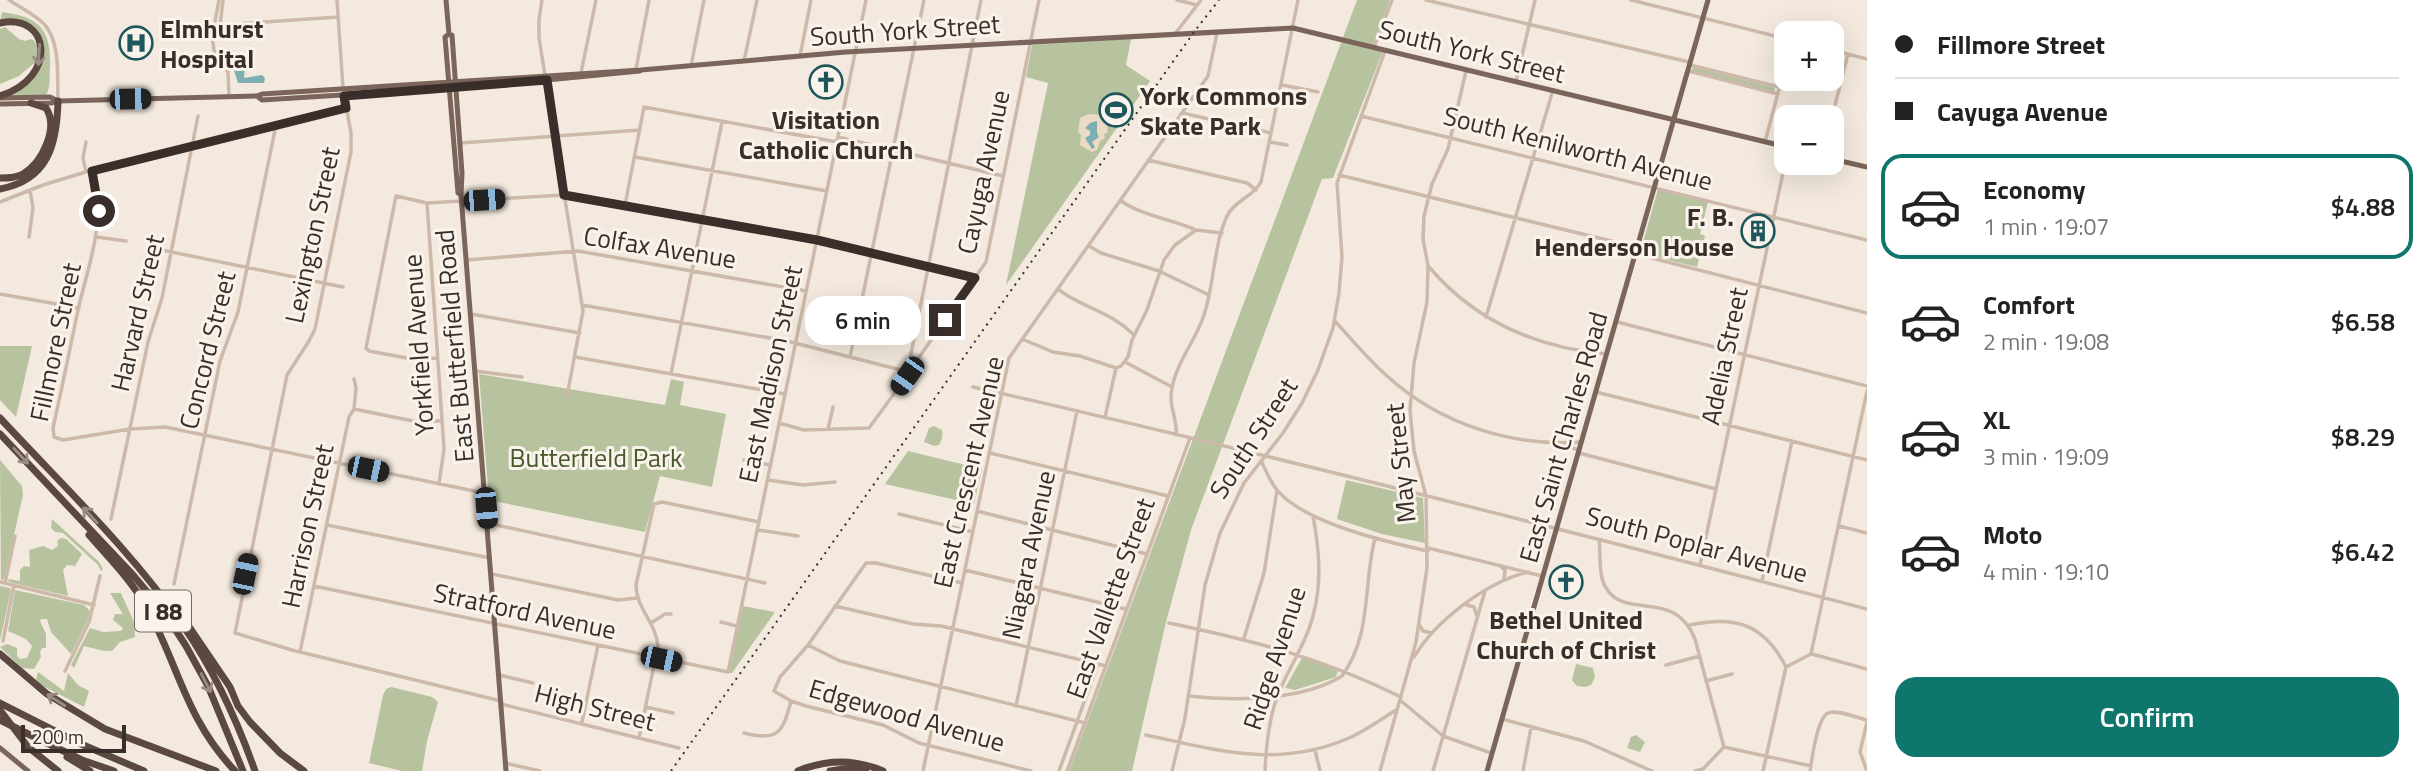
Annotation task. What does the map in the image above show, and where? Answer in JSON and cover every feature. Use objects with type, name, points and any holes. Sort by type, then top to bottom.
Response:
[{"type":"highway","points":[[0,23],[11,22],[26,26],[38,40],[42,54],[38,67],[29,80],[0,97]]},
{"type":"highway","points":[[0,177],[19,175],[33,165],[44,148],[58,101]]},
{"type":"highway","points":[[0,189],[28,181],[40,170],[52,142],[58,101]]},
{"type":"highway","points":[[31,103],[46,108],[51,123]]},
{"type":"highway","name":"I 88","points":[[0,418],[137,565],[184,627],[231,710],[255,771]]},
{"type":"highway","name":"I 88","points":[[0,434],[133,575],[175,628],[208,686],[243,771]]},
{"type":"highway","points":[[41,478],[138,594],[153,621],[197,721],[213,746],[235,771]]},
{"type":"highway","points":[[137,565],[189,625],[250,722],[280,753],[304,771]]},
{"type":"highway","points":[[0,654],[47,694],[105,729],[216,771]]},
{"type":"highway","points":[[0,703],[80,744],[144,771]]},
{"type":"highway","points":[[0,710],[28,747],[58,771]]},
{"type":"highway","points":[[0,720],[90,771]]},
{"type":"highway","points":[[45,744],[114,771]]},
{"type":"highway","points":[[798,771],[837,762],[857,763],[883,771]]},
{"type":"highway","points":[[830,771],[851,768],[873,771]]},
{"type":"main road","name":"East Butterfield Road","points":[[446,0],[449,34],[452,36],[452,85],[506,771]]},
{"type":"main road","name":"East Saint Charles Road","points":[[1487,769],[1708,0]]},
{"type":"main road","name":"South York Street","points":[[452,85],[468,87],[580,74],[914,48],[1293,28],[1774,144]]},
{"type":"main road","name":"East Butterfield Road","points":[[449,34],[445,37],[447,68],[457,102],[457,143]]},
{"type":"main road","points":[[439,82],[447,68]]},
{"type":"main road","name":"South York Street","points":[[452,85],[636,73],[639,70]]},
{"type":"main road","points":[[343,93],[439,82],[452,85]]},
{"type":"main road","points":[[0,104],[343,93],[452,85]]},
{"type":"main road","points":[[457,102],[468,87]]},
{"type":"main road","points":[[0,97],[50,97],[58,101]]},
{"type":"main road","points":[[1844,162],[1867,167]]},
{"type":"main road","points":[[0,748],[28,771]]},
{"type":"street","points":[[9,0],[42,22],[51,33],[55,49],[58,101]]},
{"type":"street","points":[[221,0],[220,25],[338,17]]},
{"type":"street","points":[[221,0],[212,37],[214,50],[228,72],[229,97]]},
{"type":"street","name":"Lexington Street","points":[[234,633],[288,372],[313,335],[351,150],[351,133],[343,93],[337,0]]},
{"type":"street","points":[[542,0],[538,28],[583,313],[567,396]]},
{"type":"street","points":[[580,74],[596,0]]},
{"type":"street","points":[[639,70],[649,0]]},
{"type":"street","points":[[691,66],[704,0]]},
{"type":"street","points":[[744,61],[757,0]]},
{"type":"street","points":[[800,56],[811,0]]},
{"type":"street","name":"East Madison Street","points":[[728,673],[866,0]]},
{"type":"street","points":[[850,357],[924,0]]},
{"type":"street","points":[[582,305],[795,344],[901,370],[908,369],[981,0]]},
{"type":"street","name":"Cayuga Avenue","points":[[828,429],[864,430],[872,426],[907,376],[908,369],[915,363],[986,262],[1039,0]]},
{"type":"street","points":[[1177,0],[1197,5]]},
{"type":"street","points":[[1175,34],[1201,0]]},
{"type":"street","points":[[973,387],[1176,435],[1177,425],[1171,404],[1172,387],[1200,326],[1209,295],[1212,267],[1231,210],[1261,183],[1298,0]]},
{"type":"street","points":[[1374,47],[1392,0]]},
{"type":"street","points":[[1426,0],[1774,86]]},
{"type":"street","points":[[1516,81],[1535,0]]},
{"type":"street","points":[[1631,0],[1774,36]]},
{"type":"street","name":"East Crescent Avenue","points":[[923,771],[1009,358],[1209,74],[1217,31]]},
{"type":"street","name":"South Street","points":[[1172,771],[1188,696],[1205,585],[1220,533],[1237,493],[1293,418],[1310,387],[1335,321],[1342,257],[1337,183],[1386,49]]},
{"type":"street","points":[[1844,53],[1867,59]]},
{"type":"street","points":[[1835,105],[1848,54]]},
{"type":"street","points":[[1690,66],[1778,94]]},
{"type":"street","name":"May Street","points":[[1380,771],[1419,626],[1428,549],[1426,496],[1413,441],[1411,395],[1414,363],[1426,309],[1428,265],[1423,239],[1428,197],[1450,137],[1466,69]]},
{"type":"street","points":[[1282,85],[1318,92]]},
{"type":"street","points":[[1486,317],[1553,90]]},
{"type":"street","points":[[1765,142],[1778,91]]},
{"type":"street","points":[[625,205],[644,107],[837,139],[1003,176]]},
{"type":"street","points":[[0,202],[86,172],[346,108]]},
{"type":"street","points":[[1182,113],[1271,133]]},
{"type":"street","name":"Harvard Street","points":[[111,519],[148,342],[161,304],[192,146],[197,134],[198,116]]},
{"type":"street","name":"South Kenilworth Avenue","points":[[1361,116],[1867,240]]},
{"type":"street","points":[[671,374],[722,122]]},
{"type":"street","name":"Concord Street","points":[[174,584],[220,361],[236,319],[276,125]]},
{"type":"street","points":[[457,143],[640,130]]},
{"type":"street","points":[[86,142],[83,158],[86,172]]},
{"type":"street","points":[[1270,142],[1287,145]]},
{"type":"street","points":[[635,157],[827,191]]},
{"type":"street","points":[[1149,160],[1247,183],[1256,190]]},
{"type":"street","name":"Fillmore Street","points":[[92,171],[99,202],[97,237],[53,428],[54,437],[63,440],[130,429]]},
{"type":"street","points":[[1339,175],[1516,218],[1759,286],[1867,313]]},
{"type":"street","name":"Adelia Street","points":[[1700,565],[1783,175]]},
{"type":"street","points":[[29,237],[33,208],[30,190]]},
{"type":"street","points":[[437,358],[412,359],[369,351],[365,344],[396,196],[427,203],[461,198],[564,195],[817,240],[975,278]]},
{"type":"street","points":[[1121,201],[1132,209],[1196,230],[1222,233]]},
{"type":"street","name":"Yorkfield Avenue","points":[[427,203],[444,455],[439,484]]},
{"type":"street","points":[[1105,417],[1116,368],[1125,362],[1134,335],[1147,310],[1159,271],[1170,250],[1196,230]]},
{"type":"street","points":[[97,237],[126,241]]},
{"type":"street","points":[[1088,246],[1101,253],[1159,271],[1209,295]]},
{"type":"street","points":[[152,248],[343,287]]},
{"type":"street","name":"Colfax Avenue","points":[[466,260],[573,251],[806,291]]},
{"type":"street","points":[[1428,265],[1452,292],[1486,317],[1514,332],[1542,342],[1607,354]]},
{"type":"street","points":[[1058,289],[1076,302],[1120,321],[1134,335]]},
{"type":"street","points":[[0,294],[79,308]]},
{"type":"street","points":[[470,314],[580,332]]},
{"type":"street","points":[[1335,321],[1377,367],[1411,395],[1443,414],[1480,430],[1515,439],[1582,442]]},
{"type":"street","points":[[1617,321],[1867,386]]},
{"type":"street","points":[[1022,339],[1053,352],[1080,356],[1116,368]]},
{"type":"street","points":[[575,357],[785,394]]},
{"type":"street","points":[[1125,362],[1172,387]]},
{"type":"street","points":[[475,371],[522,377]]},
{"type":"street","name":"Harrison Street","points":[[300,652],[349,417],[354,409],[354,379]]},
{"type":"street","points":[[1811,654],[1867,391]]},
{"type":"street","points":[[1596,392],[1867,460]]},
{"type":"street","points":[[779,423],[803,430],[828,429],[833,407]]},
{"type":"street","points":[[354,409],[413,421],[442,421]]},
{"type":"street","name":"Niagara Avenue","points":[[1016,706],[1077,411]]},
{"type":"street","points":[[130,429],[159,426],[484,492]]},
{"type":"street","name":"South Poplar Avenue","points":[[1176,435],[1556,528],[1867,609]]},
{"type":"street","name":"East Vallette Street","points":[[1067,771],[1190,438]]},
{"type":"street","points":[[1762,581],[1792,441]]},
{"type":"street","points":[[1558,443],[1579,452],[1716,489]]},
{"type":"street","points":[[990,453],[1168,496]]},
{"type":"street","points":[[1263,458],[1277,490],[1313,516],[1375,538],[1542,576]]},
{"type":"street","points":[[744,460],[770,465]]},
{"type":"street","points":[[767,480],[803,485],[835,482]]},
{"type":"street","points":[[1244,639],[1264,573],[1277,490]]},
{"type":"street","points":[[639,738],[658,642],[637,598],[636,585],[656,503],[759,522]]},
{"type":"street","points":[[977,511],[1147,554]]},
{"type":"street","points":[[899,514],[973,532]]},
{"type":"street","name":"Ridge Avenue","points":[[1265,771],[1271,721],[1278,695],[1299,654],[1311,622],[1318,591],[1319,559],[1313,516]]},
{"type":"street","points":[[487,523],[765,583]]},
{"type":"street","points":[[326,525],[490,558]]},
{"type":"street","points":[[1838,526],[1867,533]]},
{"type":"street","points":[[758,530],[798,536]]},
{"type":"street","points":[[15,536],[2,582],[94,605]]},
{"type":"street","points":[[1188,696],[1233,699],[1278,695],[1326,685],[1342,676],[1365,625],[1368,570],[1375,538]]},
{"type":"street","points":[[1599,539],[1603,579],[1611,594],[1626,603],[1668,610],[1689,625],[1724,747]]},
{"type":"street","points":[[963,583],[870,563],[861,569],[808,645],[840,661],[1085,723]]},
{"type":"street","points":[[1500,565],[1505,570],[1504,579]]},
{"type":"street","points":[[965,570],[1126,609]]},
{"type":"street","points":[[1411,662],[1432,633],[1465,605],[1504,579],[1528,572]]},
{"type":"street","points":[[491,574],[618,600],[637,598]]},
{"type":"street","points":[[65,671],[89,622],[100,576]]},
{"type":"street","points":[[3,641],[14,585]]},
{"type":"street","name":"Stratford Avenue","points":[[314,586],[728,673]]},
{"type":"street","points":[[1433,771],[1485,591]]},
{"type":"street","points":[[1465,605],[1474,607],[1477,619]]},
{"type":"street","points":[[835,606],[913,624],[953,629],[1106,666]]},
{"type":"street","points":[[651,624],[665,614],[671,614]]},
{"type":"street","points":[[1689,625],[1720,620],[1749,627],[1771,642],[1786,667],[1763,771]]},
{"type":"street","points":[[721,622],[737,626]]},
{"type":"street","points":[[1169,623],[1244,639],[1299,654],[1346,671],[1401,698],[1443,736],[1491,754]]},
{"type":"street","points":[[1419,626],[1423,631],[1432,633]]},
{"type":"street","name":"High Street","points":[[234,633],[679,748]]},
{"type":"street","points":[[582,723],[598,645]]},
{"type":"street","name":"Edgewood Avenue","points":[[808,645],[780,677],[774,691],[791,701],[883,725],[912,741],[1031,771]]},
{"type":"street","points":[[1786,667],[1811,654],[1867,668]]},
{"type":"street","points":[[1666,665],[1700,656]]},
{"type":"street","name":"East Vallette Street","points":[[1059,771],[1098,664]]},
{"type":"street","points":[[1706,681],[1732,674]]},
{"type":"street","points":[[499,675],[533,683]]},
{"type":"street","points":[[744,733],[764,737],[776,734],[786,721],[791,701]]},
{"type":"street","points":[[646,707],[673,713]]},
{"type":"street","points":[[1146,735],[1231,753],[1266,756],[1315,750],[1358,734],[1398,709]]},
{"type":"street","points":[[1724,747],[1810,769],[1820,723],[1828,713],[1837,713],[1867,721],[1860,752],[1867,771]]},
{"type":"street","points":[[1501,719],[1592,744],[1652,771]]},
{"type":"street","points":[[1523,771],[1531,727]]},
{"type":"street","points":[[1695,771],[1703,770],[1724,747]]},
{"type":"street","points":[[1315,750],[1320,771]]},
{"type":"street","points":[[505,763],[540,771]]},
{"type":"green space","points":[[1357,0],[1390,0],[1372,48],[1383,51],[1333,178],[1322,179],[1191,530],[1166,622],[1132,771],[1069,771]]},
{"type":"green space","points":[[2,12],[26,17],[41,27],[45,34],[50,54],[46,95],[9,96],[31,81],[43,58],[31,28],[0,22]]},
{"type":"green space","points":[[5,27],[19,39],[34,41],[37,54],[36,65],[33,64],[19,76],[0,84],[0,29]]},
{"type":"green space","points":[[1131,39],[1126,65],[1150,81],[1006,285],[1048,83],[1026,77],[1032,45]]},
{"type":"green space","points":[[1693,67],[1774,88],[1774,91],[1774,92],[1692,71]]},
{"type":"green space","points":[[1658,189],[1708,202],[1700,234],[1705,236],[1697,267],[1640,253]]},
{"type":"green space","points":[[0,346],[32,346],[16,417],[0,400]]},
{"type":"green space","name":"Butterfield Park","points":[[479,374],[665,405],[671,379],[684,382],[680,405],[726,414],[712,487],[660,476],[645,532],[489,500]]},
{"type":"green space","points":[[934,426],[942,430],[942,440],[939,445],[934,446],[924,442],[929,428]]},
{"type":"green space","points":[[908,451],[982,469],[974,504],[885,484]]},
{"type":"green space","points":[[0,460],[22,486],[23,495],[4,579],[1,580]]},
{"type":"green space","points":[[1346,480],[1423,498],[1425,543],[1382,534],[1337,519]]},
{"type":"green space","points":[[52,519],[99,562],[103,569],[101,571],[98,565],[63,533],[55,532],[51,528]]},
{"type":"green space","points":[[66,539],[82,554],[75,566],[67,565],[63,570],[68,596],[9,582],[8,579],[20,581],[20,570],[24,566],[30,567],[29,550],[43,546],[52,550],[58,546],[57,541]]},
{"type":"green space","points":[[0,586],[10,588],[11,591],[0,640]]},
{"type":"green space","points":[[15,590],[84,605],[90,611],[71,654],[51,632],[47,619],[40,621],[46,634],[46,648],[42,648],[41,657],[34,669],[22,668],[0,647],[7,644],[17,648],[17,656],[20,659],[27,658],[32,646],[26,639],[8,631]]},
{"type":"green space","points":[[110,593],[121,593],[134,622],[135,637],[120,642],[112,651],[84,646],[74,668],[71,665],[90,628],[103,632],[121,631],[123,628],[113,620],[115,614],[123,614]]},
{"type":"green space","points":[[743,606],[775,612],[732,673],[729,673]]},
{"type":"green space","points":[[1302,658],[1338,670],[1336,677],[1295,690],[1285,688]]},
{"type":"green space","points":[[1576,664],[1593,668],[1595,677],[1591,685],[1577,686],[1572,680]]},
{"type":"green space","points":[[38,672],[64,691],[68,673],[78,685],[89,691],[84,707],[41,685],[36,679]]},
{"type":"green space","points":[[391,687],[432,697],[438,702],[422,771],[402,771],[369,763],[383,695],[386,689]]},
{"type":"green space","points":[[1636,735],[1645,742],[1640,752],[1627,748],[1631,737]]},
{"type":"shaded area","points":[[1089,114],[1101,115],[1108,127],[1105,138],[1100,141],[1097,150],[1092,152],[1080,145],[1081,135],[1078,132],[1080,118]]},
{"type":"water","points":[[224,49],[233,50],[235,61],[245,65],[244,78],[262,75],[265,78],[264,83],[238,83]]},
{"type":"water","points":[[1097,121],[1099,137],[1092,142],[1095,147],[1092,149],[1085,138],[1090,135],[1090,131],[1085,128]]},
{"type":"railway","points":[[671,771],[1219,0]]},
{"type":"place","name":"Elmhurst Hospital","points":[[136,43]]},
{"type":"place","name":"Visitation Catholic Church","points":[[826,82]]},
{"type":"place","name":"York Commons Skate Park","points":[[1116,110]]},
{"type":"place","name":"F. B. Henderson House","points":[[1758,231]]},
{"type":"place","name":"Bethel United Church of Christ","points":[[1566,582]]},
{"type":"route","points":[[99,211],[92,171],[346,108],[344,96],[547,80],[564,195],[817,240],[975,278],[945,320]]}]
